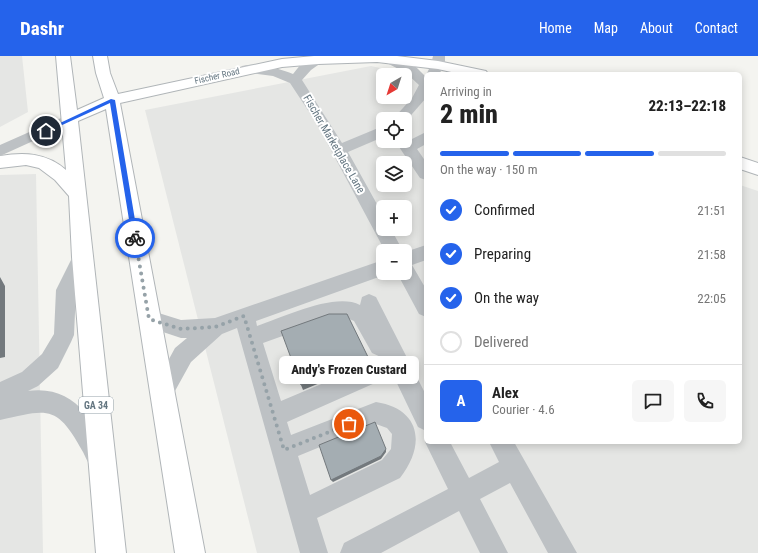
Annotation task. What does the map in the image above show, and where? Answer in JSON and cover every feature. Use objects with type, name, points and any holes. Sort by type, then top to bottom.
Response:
[{"type":"main road","name":"GA 34","points":[[63,56],[78,195],[82,257],[111,553]]},
{"type":"main road","points":[[100,56],[103,73],[112,100],[190,553]]},
{"type":"main road","name":"Fischer Road","points":[[70,118],[112,100],[247,69],[282,63],[318,60],[385,58],[436,65],[471,72]]},
{"type":"main road","points":[[0,162],[13,160],[34,160],[50,166],[63,176],[78,195]]},
{"type":"main road","points":[[742,164],[758,168]]},
{"type":"street","points":[[385,58],[411,70],[424,82]]},
{"type":"street","points":[[247,69],[275,72],[295,80],[306,67],[318,60]]},
{"type":"street","name":"Fischer Marketplace Lane","points":[[295,80],[324,124],[390,244]]},
{"type":"street","points":[[407,112],[418,100],[424,88]]},
{"type":"street","name":"Fischer Road","points":[[0,151],[70,118]]},
{"type":"street","points":[[338,150],[376,134]]},
{"type":"street","points":[[412,142],[424,138]]},
{"type":"street","points":[[409,148],[424,171]]},
{"type":"street","points":[[412,257],[424,253]]},
{"type":"street","points":[[0,394],[30,379],[50,361],[64,335],[66,290],[82,257]]},
{"type":"street","points":[[149,319],[181,329],[215,327],[376,270]]},
{"type":"street","points":[[411,280],[424,304]]},
{"type":"street","points":[[369,303],[395,357],[420,393],[424,411]]},
{"type":"street","points":[[251,338],[330,310],[349,309],[361,315],[379,346],[395,357]]},
{"type":"street","points":[[244,316],[314,553]]},
{"type":"street","points":[[162,392],[183,355],[215,327]]},
{"type":"street","points":[[273,416],[395,357]]},
{"type":"street","points":[[0,409],[46,401],[59,406],[76,418],[102,465]]},
{"type":"street","points":[[284,450],[376,413],[384,413],[395,419],[405,437],[398,463],[391,469],[302,512]]},
{"type":"street","points":[[403,431],[424,421]]},
{"type":"street","points":[[438,444],[494,553]]},
{"type":"street","points":[[502,444],[563,553]]},
{"type":"street","points":[[354,553],[515,467]]},
{"type":"shaded area","points":[[0,56],[22,56],[28,112],[0,127]]},
{"type":"shaded area","points":[[371,66],[380,68],[376,68],[376,104],[412,104],[412,75],[424,78],[424,444],[742,444],[742,186],[758,191],[758,553],[257,553],[145,110]]},
{"type":"shaded area","points":[[36,174],[43,553],[0,553],[0,175]]},
{"type":"building","points":[[329,314],[347,314],[368,357],[301,385],[281,331]]},
{"type":"building","points":[[375,422],[386,449],[381,456],[331,480],[319,445]]},
{"type":"way so far","points":[[135,238],[149,319],[181,329],[215,327],[244,316],[284,450],[349,424]]},
{"type":"place","name":"Andy's Frozen Custard","points":[[349,424]]},
{"type":"route","points":[[46,131],[70,118],[112,100],[135,238]]}]
